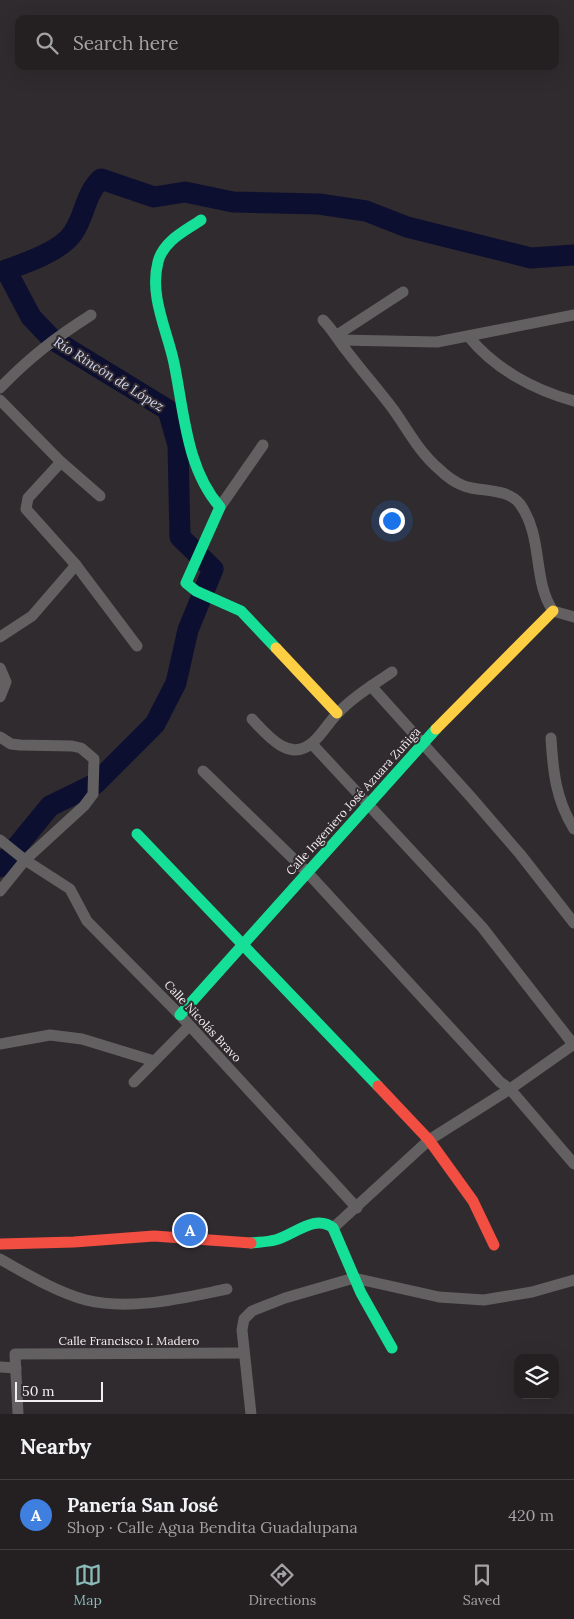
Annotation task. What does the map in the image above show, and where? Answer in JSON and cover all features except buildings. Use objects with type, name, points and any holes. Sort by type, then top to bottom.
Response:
[{"type":"street","points":[[201,220],[172,241],[163,251],[155,272],[160,312],[174,360],[192,450],[204,486],[220,507]]},
{"type":"street","points":[[339,338],[403,292]]},
{"type":"street","points":[[0,388],[36,352],[90,315]]},
{"type":"street","points":[[339,338],[437,342],[574,315]]},
{"type":"street","points":[[323,320],[374,383],[418,447],[430,461],[451,479],[462,485],[499,493],[512,497],[518,502],[535,538],[545,597],[553,611],[574,617]]},
{"type":"street","points":[[469,337],[483,354],[502,369],[562,398],[574,401]]},
{"type":"street","points":[[0,400],[61,462],[100,496]]},
{"type":"street","points":[[264,445],[220,507],[189,573],[187,586],[242,611],[337,713]]},
{"type":"street","points":[[61,462],[28,498],[26,504],[28,512],[76,565],[136,646]]},
{"type":"street","points":[[0,637],[32,616],[76,565]]},
{"type":"street","name":"Calle Ingeniero José Azuara Zuñiga","points":[[180,1015],[422,744],[553,611]]},
{"type":"street","points":[[0,668],[6,682],[0,697]]},
{"type":"street","points":[[252,719],[280,746],[292,750],[312,744],[337,713],[392,672]]},
{"type":"street","points":[[371,686],[520,854],[574,923]]},
{"type":"street","points":[[0,737],[11,744],[81,748],[94,759],[93,794],[84,806],[25,860],[0,891]]},
{"type":"street","points":[[551,738],[556,788],[563,810],[574,829]]},
{"type":"street","points":[[312,744],[482,927],[574,1044],[510,1089],[429,1140],[333,1228]]},
{"type":"street","points":[[203,771],[307,872],[493,1075],[510,1089],[572,1157]]},
{"type":"street","points":[[137,834],[429,1140],[473,1201],[494,1245]]},
{"type":"street","name":"Calle Nicolás Bravo","points":[[0,840],[25,860],[70,889],[87,921],[180,1015],[357,1208]]},
{"type":"street","points":[[134,1082],[189,1026]]},
{"type":"street","points":[[0,1044],[50,1035],[82,1039],[154,1061]]},
{"type":"street","points":[[0,1244],[74,1242],[154,1236],[177,1236],[219,1242],[248,1243],[276,1240],[316,1223],[327,1223],[333,1228],[354,1278],[392,1348]]},
{"type":"street","points":[[0,1259],[53,1287],[86,1300],[118,1304],[177,1299],[227,1289]]},
{"type":"street","points":[[251,1414],[242,1330],[244,1319],[252,1311],[285,1298],[354,1278],[439,1297],[484,1300],[532,1292],[574,1280]]},
{"type":"street","name":"Calle Francisco I. Madero","points":[[16,1368],[15,1354],[244,1353]]},
{"type":"street","points":[[0,1367],[16,1368],[18,1414]]},
{"type":"waterway","name":"Río Rincón de López","points":[[0,867],[50,806],[95,784],[155,724],[176,683],[188,630],[213,569],[180,537],[178,445],[168,410],[52,339],[31,317],[6,270],[52,251],[67,239],[77,226],[88,198],[101,179],[154,197],[185,192],[233,202],[319,204],[366,211],[407,227],[531,258],[574,255]]},
{"type":"traffic: fast","points":[[201,220],[175,237],[165,248],[158,262],[156,275],[157,300],[174,363],[193,457],[209,492],[220,507],[186,583],[196,591],[241,611],[276,648]]},
{"type":"traffic: fast","points":[[180,1015],[436,729]]},
{"type":"traffic: fast","points":[[137,834],[378,1086]]},
{"type":"traffic: fast","points":[[251,1243],[282,1238],[311,1224],[326,1224],[333,1228],[361,1293],[392,1348]]},
{"type":"traffic: slow","points":[[436,729],[553,611]]},
{"type":"traffic: slow","points":[[276,648],[337,713]]},
{"type":"traffic: jam","points":[[378,1086],[429,1140],[473,1201],[494,1245]]},
{"type":"traffic: jam","points":[[0,1244],[74,1242],[154,1236],[251,1243]]},
{"type":"place","name":"Panería San José","points":[[190,1230]]}]
